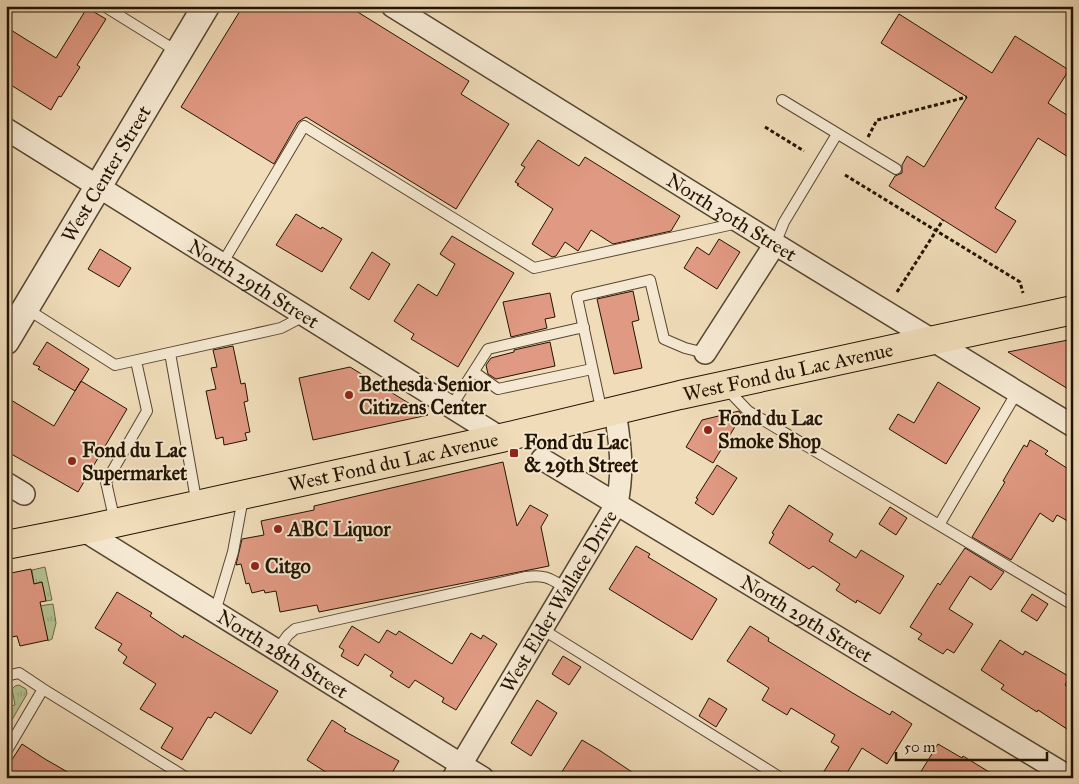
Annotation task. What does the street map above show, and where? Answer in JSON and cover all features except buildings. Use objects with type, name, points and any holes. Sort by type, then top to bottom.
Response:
[{"type":"main road","name":"West Fond du Lac Avenue","points":[[6,545],[197,505],[501,438],[724,385],[1073,310]]},
{"type":"street","name":"West Center Street","points":[[6,341],[206,6]]},
{"type":"street","name":"North 30th Street","points":[[392,6],[740,223],[1073,426]]},
{"type":"street","name":"North 29th Street","points":[[6,129],[501,438]]},
{"type":"street","points":[[705,353],[775,244]]},
{"type":"street","name":"West Elder Wallace Drive","points":[[457,771],[617,503],[622,482],[620,449],[608,412]]},
{"type":"street","name":"North 29th Street","points":[[542,459],[1071,778]]},
{"type":"street","name":"North 28th Street","points":[[83,530],[277,650],[457,771],[483,778]]},
{"type":"lane","points":[[104,6],[178,53]]},
{"type":"lane","points":[[782,100],[896,169]]},
{"type":"lane","points":[[222,264],[304,126],[534,268],[740,223]]},
{"type":"lane","points":[[775,244],[784,222],[837,134]]},
{"type":"lane","points":[[608,412],[592,369],[577,298],[650,280],[664,339],[685,348],[705,353]]},
{"type":"lane","points":[[26,308],[115,365],[281,328],[305,315]]},
{"type":"lane","points":[[451,406],[488,349],[584,328]]},
{"type":"lane","points":[[170,353],[197,505]]},
{"type":"lane","points":[[115,523],[106,482],[147,411],[136,361]]},
{"type":"lane","points":[[474,372],[498,389],[592,369]]},
{"type":"lane","points":[[724,385],[748,411],[1073,605]]},
{"type":"lane","points":[[938,525],[1017,392]]},
{"type":"lane","points":[[215,612],[233,552],[244,494]]},
{"type":"lane","points":[[277,650],[295,629],[526,576],[546,576],[566,588]]},
{"type":"lane","points":[[542,629],[781,778]]},
{"type":"lane","points":[[6,676],[19,673],[187,778]]},
{"type":"lane","points":[[6,752],[43,689]]},
{"type":"path","points":[[861,149],[877,120],[967,97]]},
{"type":"path","points":[[765,127],[804,150]]},
{"type":"path","points":[[845,175],[1020,282],[1022,293]]},
{"type":"path","points":[[897,292],[943,220]]},
{"type":"green space","points":[[45,567],[52,600],[46,601],[42,582],[34,584],[32,570]]},
{"type":"green space","points":[[53,604],[56,623],[52,639],[48,641],[39,606]]},
{"type":"green space","points":[[19,685],[26,689],[27,694],[6,730],[6,707],[15,705],[12,689]]},
{"type":"place","name":"Bethesda Senior Citizens Center","points":[[349,395]]},
{"type":"place","name":"Fond du Lac Smoke Shop","points":[[708,430]]},
{"type":"place","name":"Fond du Lac & 29th Street","points":[[514,453]]},
{"type":"place","name":"Fond du Lac Supermarket","points":[[72,461]]},
{"type":"place","name":"ABC Liquor","points":[[278,529]]},
{"type":"place","name":"Citgo","points":[[255,566]]}]
